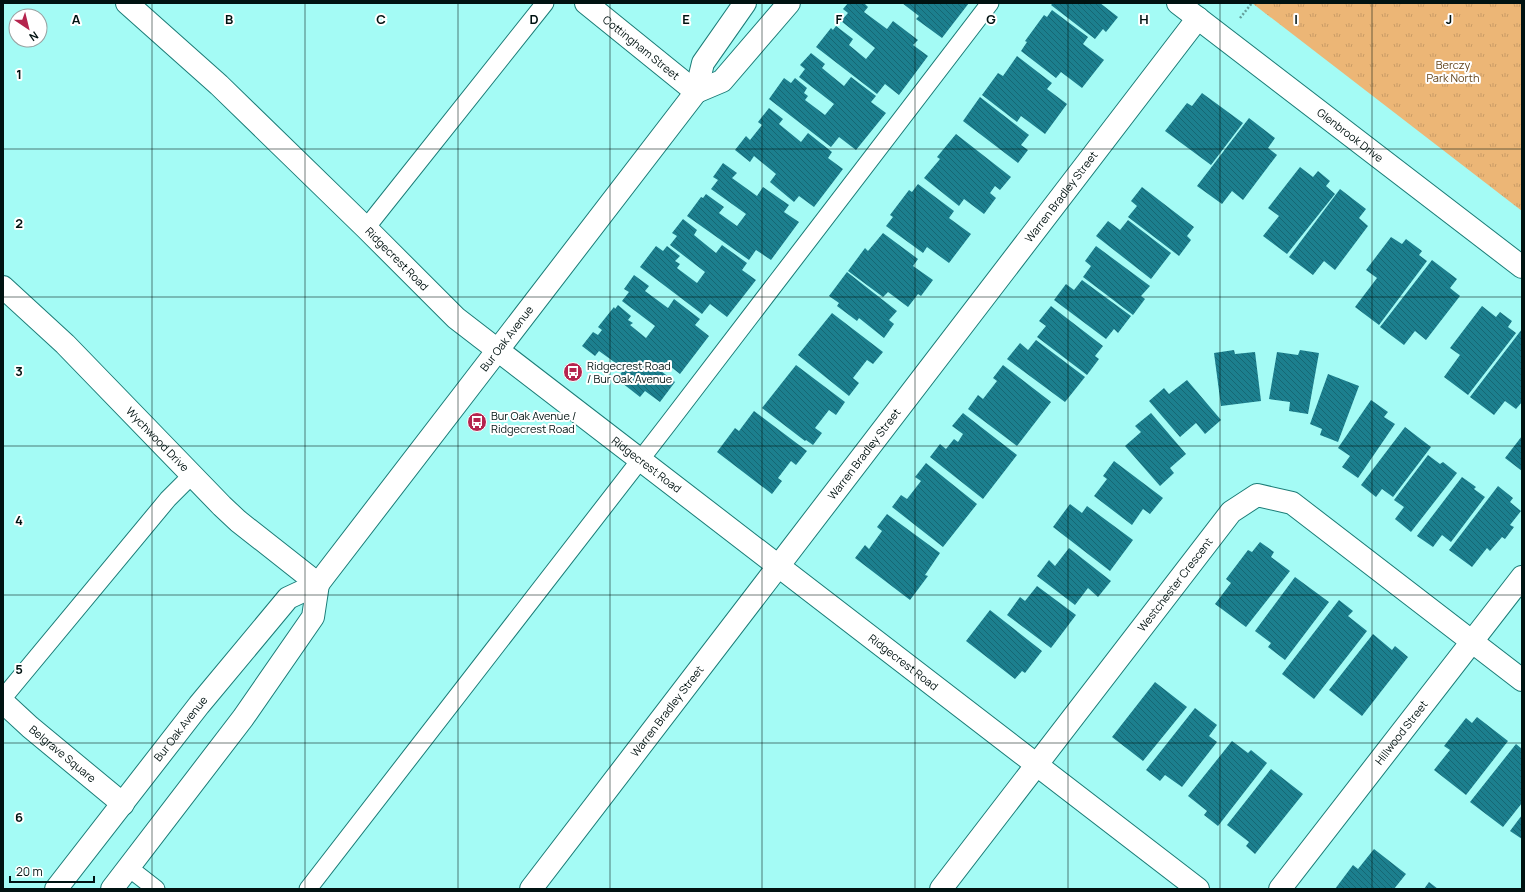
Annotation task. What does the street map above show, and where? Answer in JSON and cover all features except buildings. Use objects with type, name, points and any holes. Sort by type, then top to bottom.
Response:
[{"type":"street","name":"Ridgecrest Road","points":[[127,3],[219,85],[456,318],[1198,889]]},
{"type":"street","name":"Cottingham Street","points":[[586,3],[696,92]]},
{"type":"street","name":"Bur Oak Avenue","points":[[56,889],[199,705],[288,598],[318,584],[696,92],[703,63],[745,3]]},
{"type":"street","name":"Bur Oak Avenue","points":[[696,92],[722,81],[788,3]]},
{"type":"street","name":"Glenbrook Drive","points":[[1178,3],[1522,267]]},
{"type":"street","name":"Warren Bradley Street","points":[[531,889],[1198,18]]},
{"type":"street","name":"Wychwood Drive","points":[[3,287],[65,344],[238,521],[318,584]]},
{"type":"street","name":"Westchester Crescent","points":[[941,889],[1231,512],[1257,495],[1292,503],[1522,680]]},
{"type":"street","name":"Hillwood Street","points":[[1280,889],[1522,577]]},
{"type":"street","name":"Bur Oak Avenue","points":[[112,889],[243,718],[313,617],[318,584]]},
{"type":"street","name":"Belgrave Square","points":[[3,702],[30,727],[123,804]]},
{"type":"lane","points":[[366,228],[545,3]]},
{"type":"lane","points":[[308,889],[640,460],[990,3]]},
{"type":"lane","points":[[3,698],[168,499],[192,475]]},
{"type":"lane","points":[[129,868],[156,889]]},
{"type":"path","points":[[1237,22],[1252,3]]},
{"type":"green space","name":"Berczy Park North","points":[[1252,3],[1522,3],[1522,211]]},
{"type":"place","name":"Ridgecrest Road / Bur Oak Avenue","points":[[573,372]]},
{"type":"place","name":"Bur Oak Avenue / Ridgecrest Road","points":[[477,422]]}]
